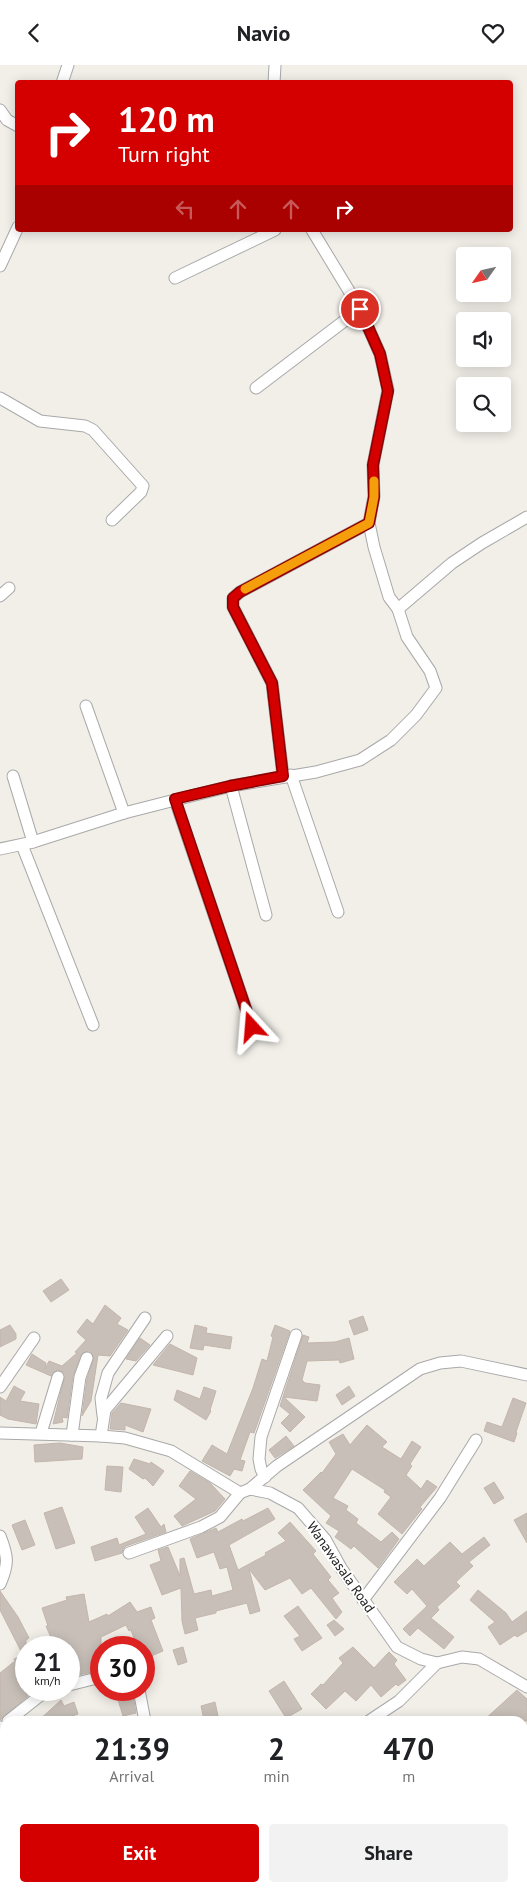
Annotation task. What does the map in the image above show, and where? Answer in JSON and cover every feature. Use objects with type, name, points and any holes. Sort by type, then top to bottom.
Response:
[{"type":"street","points":[[63,80],[68,65]]},
{"type":"street","points":[[274,80],[275,65]]},
{"type":"street","points":[[0,110],[15,125]]},
{"type":"street","points":[[0,265],[16,232]]},
{"type":"street","points":[[175,278],[271,232]]},
{"type":"street","points":[[0,849],[28,844],[124,813],[175,799],[230,786],[316,772],[360,760],[391,740],[416,715],[436,688],[430,671],[407,637],[398,609],[389,597],[369,523],[374,497],[373,465],[388,391],[380,354],[360,309],[313,232]]},
{"type":"street","points":[[256,388],[360,309]]},
{"type":"street","points":[[0,397],[40,421],[85,426],[93,430],[142,486],[142,492],[112,520]]},
{"type":"street","points":[[398,609],[452,563],[527,517]]},
{"type":"street","points":[[338,912],[287,776],[272,683],[233,607],[233,598],[240,592],[369,523]]},
{"type":"street","points":[[0,596],[9,588]]},
{"type":"street","points":[[86,706],[124,813]]},
{"type":"street","points":[[13,776],[28,844],[93,1025]]},
{"type":"street","points":[[230,786],[266,915]]},
{"type":"street","points":[[175,799],[252,1027]]},
{"type":"street","points":[[101,1436],[103,1416],[101,1398],[108,1373],[145,1318]]},
{"type":"street","points":[[103,1416],[105,1410],[167,1335]]},
{"type":"street","points":[[265,1477],[259,1459],[261,1437],[296,1335]]},
{"type":"street","points":[[0,1387],[34,1338]]},
{"type":"street","points":[[72,1435],[80,1377],[87,1358]]},
{"type":"street","points":[[129,1553],[201,1527],[220,1517],[245,1491],[278,1466],[420,1369],[440,1363],[461,1361],[527,1375]]},
{"type":"street","points":[[41,1433],[58,1377]]},
{"type":"street","name":"Wanawasala Road","points":[[0,1433],[41,1433],[125,1438],[171,1451],[245,1491],[270,1493],[298,1508],[325,1539],[341,1568],[397,1647],[420,1659],[436,1663]]},
{"type":"street","points":[[363,1601],[440,1498],[476,1439]]},
{"type":"street","points":[[0,1536],[7,1553],[7,1570],[0,1584]]},
{"type":"street","points":[[376,1716],[399,1701],[436,1663],[462,1657],[479,1659],[527,1687]]},
{"type":"street","points":[[14,1716],[33,1701]]},
{"type":"street","points":[[141,1701],[144,1716]]},
{"type":"building","points":[[61,1279],[69,1290],[51,1302],[43,1291]]},
{"type":"building","points":[[105,1305],[121,1318],[117,1324],[128,1330],[110,1356],[98,1355],[91,1401],[82,1416],[87,1379],[94,1357],[89,1351],[82,1353],[73,1376],[67,1418],[62,1417],[63,1422],[53,1424],[65,1375],[57,1370],[51,1376],[26,1365],[32,1354],[46,1363],[45,1369],[49,1361],[62,1366],[77,1353],[75,1352],[86,1340],[77,1332],[87,1319],[93,1324]]},
{"type":"building","points":[[363,1316],[368,1330],[354,1335],[349,1321]]},
{"type":"building","points":[[10,1325],[16,1334],[16,1339],[0,1347],[0,1330]]},
{"type":"building","points":[[195,1325],[207,1328],[206,1333],[232,1337],[230,1349],[204,1345],[203,1350],[190,1348]]},
{"type":"building","points":[[275,1325],[290,1331],[254,1433],[250,1432],[240,1460],[245,1461],[242,1471],[234,1469],[230,1476],[202,1461],[212,1445],[227,1454],[253,1388],[262,1359],[267,1361],[273,1337],[271,1336]]},
{"type":"building","points":[[303,1335],[309,1337],[307,1343],[335,1342],[349,1338],[354,1359],[340,1363],[339,1360],[307,1361],[302,1380],[305,1383],[320,1385],[317,1401],[284,1397],[305,1417],[290,1432],[281,1423],[290,1414],[280,1406]]},
{"type":"building","points":[[140,1338],[150,1345],[136,1361],[126,1359]]},
{"type":"building","points":[[170,1344],[197,1358],[193,1375],[153,1365]]},
{"type":"building","points":[[14,1386],[25,1392],[20,1401],[39,1404],[36,1424],[8,1419],[0,1415],[0,1397],[6,1401]]},
{"type":"building","points":[[349,1386],[355,1396],[342,1405],[336,1395]]},
{"type":"building","points":[[204,1387],[216,1391],[211,1411],[206,1420],[174,1400],[177,1390],[200,1399]]},
{"type":"building","points":[[513,1398],[526,1403],[514,1442],[484,1431],[487,1422],[502,1427]]},
{"type":"building","points":[[121,1403],[151,1409],[143,1432],[125,1425],[125,1430],[110,1429],[112,1413]]},
{"type":"building","points":[[367,1425],[387,1442],[382,1447],[401,1459],[412,1441],[421,1447],[410,1464],[412,1466],[406,1475],[421,1489],[427,1480],[437,1487],[420,1507],[422,1509],[402,1534],[378,1514],[391,1497],[384,1492],[385,1490],[352,1469],[333,1498],[348,1506],[346,1510],[358,1519],[356,1523],[381,1542],[392,1532],[399,1539],[378,1568],[354,1546],[351,1549],[335,1537],[339,1531],[326,1523],[331,1516],[303,1490],[322,1473],[336,1454],[329,1442],[343,1434],[350,1445]]},
{"type":"building","points":[[286,1436],[294,1446],[275,1458],[269,1450]]},
{"type":"building","points":[[60,1443],[83,1447],[82,1459],[35,1462],[34,1445]]},
{"type":"building","points":[[134,1459],[150,1464],[151,1462],[164,1471],[153,1486],[145,1478],[143,1479],[129,1469]]},
{"type":"building","points":[[107,1466],[123,1467],[121,1492],[105,1490]]},
{"type":"building","points":[[190,1471],[210,1483],[225,1499],[215,1511],[182,1526],[174,1516],[196,1499],[179,1486]]},
{"type":"building","points":[[494,1482],[504,1498],[494,1504],[484,1488]]},
{"type":"building","points":[[62,1507],[75,1543],[56,1549],[44,1513]]},
{"type":"building","points":[[148,1508],[161,1527],[164,1524],[166,1532],[126,1546],[122,1553],[95,1561],[91,1547],[117,1538],[119,1545],[146,1534],[135,1517]]},
{"type":"building","points":[[268,1508],[275,1519],[229,1545],[238,1570],[266,1555],[265,1553],[286,1541],[278,1533],[290,1522],[316,1551],[313,1554],[331,1577],[328,1580],[339,1593],[332,1598],[342,1612],[336,1619],[311,1588],[302,1594],[290,1578],[265,1590],[249,1569],[260,1611],[250,1614],[247,1603],[216,1611],[216,1613],[195,1618],[198,1630],[185,1634],[182,1621],[181,1588],[162,1595],[150,1565],[161,1561],[158,1550],[168,1547],[180,1576],[180,1559],[184,1558],[194,1594],[211,1590],[212,1596],[233,1590],[227,1567],[220,1569],[214,1552],[197,1558],[190,1539],[216,1528],[218,1532]]},
{"type":"building","points":[[527,1513],[527,1543],[514,1520]]},
{"type":"building","points":[[25,1520],[35,1545],[22,1550],[12,1525]]},
{"type":"building","points":[[484,1537],[490,1545],[469,1562],[473,1566],[456,1582],[460,1586],[437,1607],[439,1610],[431,1618],[454,1637],[444,1649],[418,1628],[410,1636],[403,1629],[427,1606],[412,1589],[407,1594],[394,1582],[417,1559],[424,1566],[450,1542],[462,1554]]},
{"type":"building","points":[[478,1590],[506,1613],[512,1622],[527,1611],[527,1631],[517,1637],[515,1635],[500,1645],[488,1627],[495,1622],[470,1600]]},
{"type":"building","points":[[0,1591],[18,1617],[28,1636],[15,1636],[15,1639],[0,1610]]},
{"type":"building","points":[[84,1594],[89,1622],[107,1614],[108,1616],[130,1602],[137,1612],[151,1607],[155,1618],[151,1620],[163,1651],[155,1654],[155,1636],[133,1636],[126,1625],[103,1636],[90,1636],[90,1672],[80,1675],[80,1636],[50,1636],[42,1608],[67,1600],[66,1597]]},
{"type":"building","points":[[298,1606],[322,1638],[302,1651],[294,1639],[300,1636],[284,1616]]},
{"type":"building","points":[[334,1620],[344,1629],[335,1636],[327,1625]]},
{"type":"building","points":[[183,1647],[187,1662],[178,1665],[173,1650]]},
{"type":"building","points":[[353,1647],[374,1668],[389,1652],[397,1660],[394,1664],[406,1680],[398,1686],[396,1684],[381,1697],[371,1685],[356,1701],[345,1691],[326,1709],[311,1694],[321,1684],[323,1685],[343,1663],[339,1658]]},
{"type":"building","points":[[15,1661],[15,1701],[22,1701],[5,1716],[0,1716],[0,1673]]},
{"type":"building","points":[[284,1681],[302,1709],[290,1716],[285,1716],[269,1691]]},
{"type":"building","points":[[517,1690],[527,1699],[527,1716],[488,1716]]},
{"type":"building","points":[[62,1701],[64,1706],[74,1702],[78,1714],[72,1716],[43,1716]]},
{"type":"building","points":[[118,1701],[134,1701],[136,1713],[123,1716]]},
{"type":"building","points":[[215,1702],[218,1716],[203,1716],[201,1706]]},
{"type":"slow traffic","points":[[245,589],[369,523],[374,497],[374,481]]},
{"type":"route","points":[[252,1027],[175,799],[283,776],[272,683],[233,607],[233,598],[240,592],[369,523],[374,497],[373,465],[388,391],[380,354],[360,309]]}]
